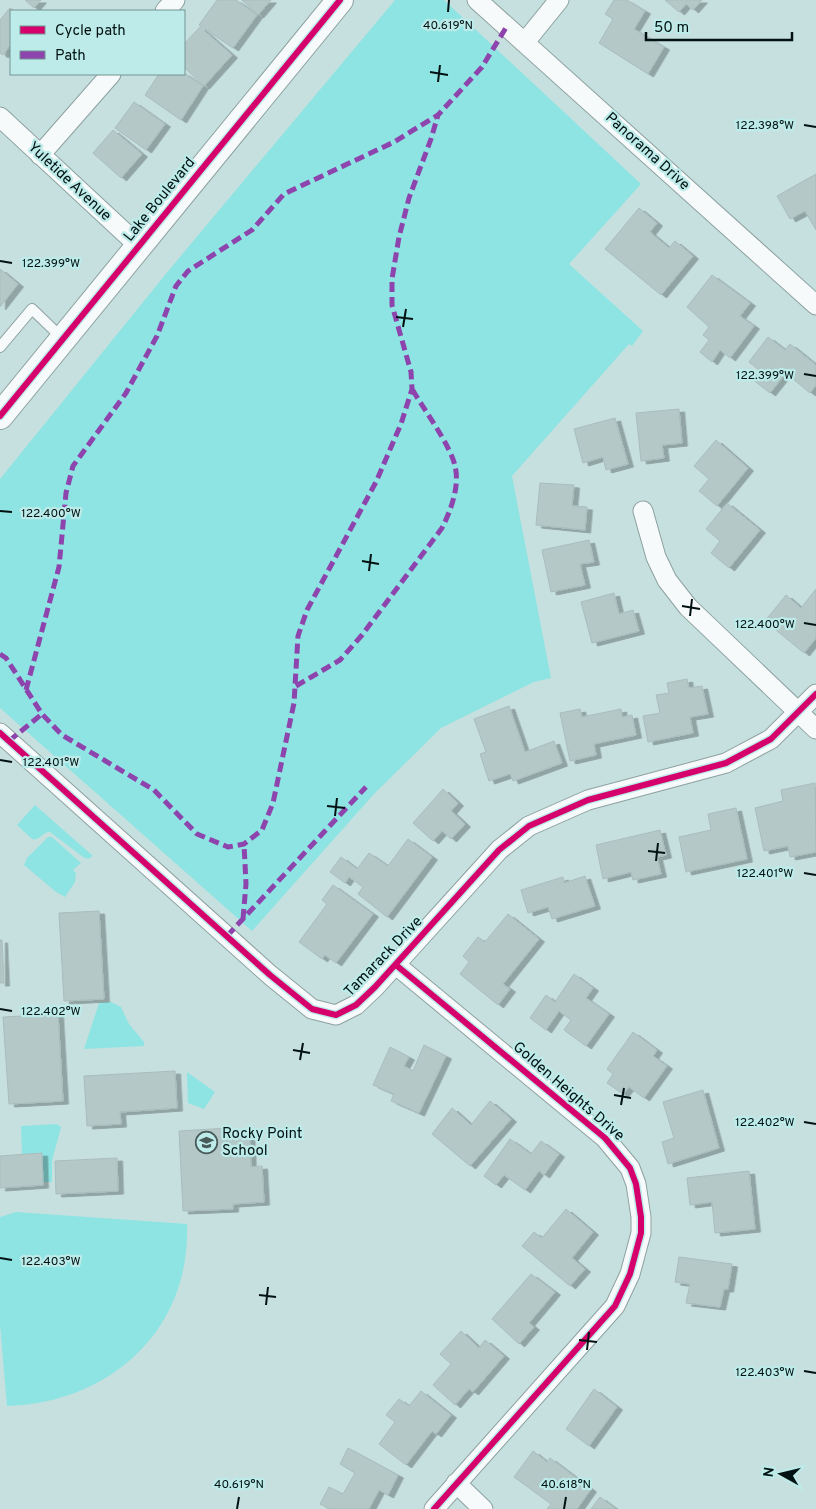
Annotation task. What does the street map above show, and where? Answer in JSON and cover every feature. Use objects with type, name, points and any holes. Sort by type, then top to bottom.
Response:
[{"type":"main road","name":"Lake Boulevard","points":[[0,416],[340,0]]},
{"type":"street","points":[[166,10],[175,0]]},
{"type":"street","name":"Panorama Drive","points":[[477,0],[814,298]]},
{"type":"street","points":[[524,42],[559,0]]},
{"type":"street","points":[[40,155],[110,75]]},
{"type":"street","name":"Yuletide Avenue","points":[[0,117],[139,246]]},
{"type":"street","points":[[643,511],[656,557],[668,580],[682,600],[816,729]]},
{"type":"street","name":"Tamarack Drive","points":[[0,733],[234,943],[312,1009],[336,1015],[346,1011],[375,987],[499,850],[529,826],[588,800],[726,763],[771,739],[816,694]]},
{"type":"street","name":"Golden Heights Drive","points":[[396,965],[606,1138],[630,1168],[636,1184],[641,1217],[638,1251],[615,1306],[434,1509]]},
{"type":"street","points":[[456,1483],[483,1509]]},
{"type":"lane","points":[[0,348],[32,309],[63,339]]},
{"type":"shaded area","points":[[395,0],[444,0],[641,184],[569,264],[643,331],[632,346],[629,344],[512,476],[551,678],[534,682],[441,728],[374,794],[252,931],[0,708],[0,479],[169,270]]},
{"type":"shaded area","points":[[35,805],[93,856],[88,859],[83,857],[50,832],[37,839],[32,839],[17,825]]},
{"type":"shaded area","points":[[48,837],[52,837],[81,863],[73,870],[76,873],[75,882],[65,897],[56,892],[24,865],[27,858]]},
{"type":"shaded area","points":[[111,1002],[121,1007],[129,1024],[144,1042],[144,1046],[84,1049],[99,1003]]},
{"type":"shaded area","points":[[187,1072],[215,1092],[204,1109],[188,1103]]},
{"type":"shaded area","points":[[57,1124],[61,1127],[52,1161],[52,1182],[43,1182],[41,1153],[22,1155],[21,1126]]},
{"type":"shaded area","points":[[16,1212],[187,1224],[185,1262],[175,1297],[159,1327],[137,1354],[110,1375],[79,1391],[44,1402],[7,1406],[0,1324],[0,1217]]},
{"type":"building","points":[[25,0],[41,0],[34,8]]},
{"type":"building","points":[[217,0],[236,0],[257,15],[233,48],[199,25]]},
{"type":"building","points":[[242,0],[271,0],[258,15]]},
{"type":"building","points":[[614,0],[627,0],[645,11],[634,29],[664,47],[648,74],[599,43],[613,19],[605,14]]},
{"type":"building","points":[[665,0],[702,0],[693,10],[686,4],[679,12]]},
{"type":"building","points":[[10,8],[13,10],[10,10],[10,45],[3,55],[0,53],[0,20]]},
{"type":"building","points":[[200,27],[232,55],[204,86],[185,68],[185,43]]},
{"type":"building","points":[[185,74],[203,86],[181,120],[145,95],[158,75]]},
{"type":"building","points":[[134,102],[165,124],[146,150],[115,128]]},
{"type":"building","points":[[113,130],[142,154],[121,178],[93,153]]},
{"type":"building","points":[[816,174],[816,230],[805,211],[790,219],[777,196]]},
{"type":"building","points":[[639,208],[657,223],[650,232],[669,248],[675,241],[693,256],[661,295],[605,249]]},
{"type":"building","points":[[0,269],[18,284],[0,307]]},
{"type":"building","points":[[712,275],[750,303],[740,316],[754,326],[730,358],[720,350],[712,362],[700,352],[709,340],[703,335],[709,327],[687,307]]},
{"type":"building","points":[[768,337],[785,350],[790,344],[816,365],[816,385],[810,393],[786,373],[770,393],[752,379],[759,370],[749,362]]},
{"type":"building","points":[[679,409],[682,443],[662,445],[664,458],[641,461],[636,413]]},
{"type":"building","points":[[615,418],[628,464],[606,470],[603,457],[583,463],[574,429]]},
{"type":"building","points":[[716,440],[748,468],[717,506],[699,491],[709,479],[694,466]]},
{"type":"building","points":[[540,483],[574,485],[572,506],[587,507],[585,530],[536,525]]},
{"type":"building","points":[[727,503],[760,530],[729,568],[711,553],[720,541],[706,529]]},
{"type":"building","points":[[589,540],[594,562],[580,564],[585,585],[551,592],[542,550]]},
{"type":"building","points":[[816,589],[816,638],[804,653],[765,621],[786,595],[801,608]]},
{"type":"building","points":[[614,593],[619,614],[633,610],[639,631],[592,643],[581,602]]},
{"type":"building","points":[[687,679],[689,688],[702,686],[708,714],[690,717],[693,733],[648,742],[643,716],[660,713],[656,695],[669,693],[667,683]]},
{"type":"building","points":[[509,706],[525,752],[554,741],[562,763],[513,781],[510,774],[489,781],[480,754],[486,752],[474,719]]},
{"type":"building","points":[[580,709],[582,717],[621,709],[622,717],[632,715],[636,735],[594,744],[596,755],[570,761],[560,713]]},
{"type":"building","points":[[815,783],[816,852],[790,857],[788,846],[764,851],[755,808],[783,801],[781,790]]},
{"type":"building","points":[[443,789],[458,803],[451,811],[465,824],[451,839],[442,831],[433,841],[413,823]]},
{"type":"building","points":[[736,808],[747,859],[686,872],[679,837],[711,830],[708,814]]},
{"type":"building","points":[[660,830],[666,855],[657,857],[661,874],[633,880],[631,872],[603,879],[596,845]]},
{"type":"building","points":[[408,839],[432,857],[387,917],[358,894],[363,887],[349,877],[345,883],[330,872],[341,857],[357,869],[369,853],[388,866]]},
{"type":"building","points":[[585,876],[595,906],[552,919],[548,907],[528,913],[521,890],[563,877],[564,883]]},
{"type":"building","points":[[333,885],[373,914],[336,963],[325,955],[322,959],[299,942],[327,904],[322,900]]},
{"type":"building","points":[[99,911],[104,999],[64,1001],[59,913]]},
{"type":"building","points":[[508,914],[539,939],[503,984],[510,989],[498,1005],[460,974],[469,962],[463,956],[478,937],[485,942]]},
{"type":"building","points":[[0,940],[2,940],[4,983],[0,983]]},
{"type":"building","points":[[574,974],[593,988],[586,998],[609,1014],[586,1046],[564,1030],[571,1020],[559,1011],[546,1030],[530,1018],[546,995],[555,1002]]},
{"type":"building","points":[[58,1014],[63,1101],[9,1104],[3,1017]]},
{"type":"building","points":[[633,1032],[657,1050],[653,1056],[667,1066],[644,1098],[629,1087],[623,1094],[607,1083],[613,1074],[607,1069]]},
{"type":"building","points":[[424,1045],[446,1056],[419,1113],[391,1101],[394,1094],[373,1085],[390,1047],[409,1057],[404,1066],[413,1071]]},
{"type":"building","points":[[175,1071],[177,1108],[120,1112],[121,1124],[87,1126],[84,1076]]},
{"type":"building","points":[[703,1090],[719,1148],[668,1164],[662,1142],[674,1138],[663,1102]]},
{"type":"building","points":[[490,1101],[511,1119],[470,1166],[432,1134],[452,1108],[471,1125]]},
{"type":"building","points":[[229,1128],[229,1132],[249,1130],[251,1167],[262,1166],[264,1202],[233,1204],[233,1209],[183,1211],[179,1131]]},
{"type":"building","points":[[510,1139],[531,1154],[541,1141],[559,1154],[544,1175],[539,1171],[525,1190],[504,1175],[496,1185],[484,1176]]},
{"type":"building","points":[[42,1153],[43,1185],[0,1188],[0,1156]]},
{"type":"building","points":[[117,1158],[118,1191],[56,1194],[55,1161]]},
{"type":"building","points":[[749,1171],[755,1229],[715,1233],[712,1202],[690,1205],[687,1178]]},
{"type":"building","points":[[566,1209],[593,1232],[572,1258],[585,1269],[570,1286],[522,1246],[534,1232],[542,1238]]},
{"type":"building","points":[[679,1257],[732,1264],[728,1289],[724,1289],[720,1307],[686,1303],[690,1284],[675,1282]]},
{"type":"building","points":[[531,1274],[555,1292],[529,1323],[534,1327],[519,1344],[492,1319]]},
{"type":"building","points":[[461,1331],[479,1348],[485,1340],[504,1356],[473,1392],[469,1389],[455,1405],[433,1385],[451,1364],[440,1354]]},
{"type":"building","points":[[594,1389],[617,1407],[589,1446],[566,1429]]},
{"type":"building","points":[[421,1391],[451,1415],[436,1434],[432,1431],[406,1465],[379,1444],[395,1422],[386,1415],[399,1399],[409,1406]]},
{"type":"building","points":[[348,1448],[398,1475],[388,1495],[379,1490],[369,1509],[330,1509],[320,1504],[329,1487],[343,1494],[355,1473],[340,1464]]},
{"type":"building","points":[[533,1451],[547,1462],[550,1458],[591,1489],[577,1509],[547,1509],[551,1504],[514,1477]]},
{"type":"building","points":[[600,1497],[616,1509],[591,1509]]},
{"type":"marked path","points":[[26,690],[59,567],[66,493],[73,466],[126,393],[157,336],[176,286],[188,271],[252,230],[284,194],[394,142],[438,115],[482,67],[507,26]]},
{"type":"marked path","points":[[0,654],[6,658],[42,714],[62,735],[154,790],[197,834],[228,847],[244,844],[262,830],[273,803],[294,703],[298,636],[307,610],[376,482],[401,424],[412,389],[411,372],[392,305],[392,279],[399,237],[409,198],[438,115]]},
{"type":"marked path","points":[[296,686],[340,660],[362,635],[442,528],[449,514],[454,498],[455,466],[443,438],[412,389]]},
{"type":"marked path","points":[[9,741],[42,714]]},
{"type":"marked path","points":[[227,936],[366,787]]},
{"type":"marked path","points":[[243,919],[246,884],[244,844]]},
{"type":"cycle path","points":[[0,416],[340,0]]},
{"type":"cycle path","points":[[0,733],[270,975],[312,1009],[336,1015],[356,1005],[375,987],[499,850],[529,826],[588,800],[726,763],[771,739],[816,694]]},
{"type":"cycle path","points":[[396,965],[605,1138],[630,1168],[636,1184],[641,1217],[641,1233],[630,1274],[615,1306],[434,1509]]},
{"type":"place","name":"Rocky Point School","points":[[206,1143]]}]
